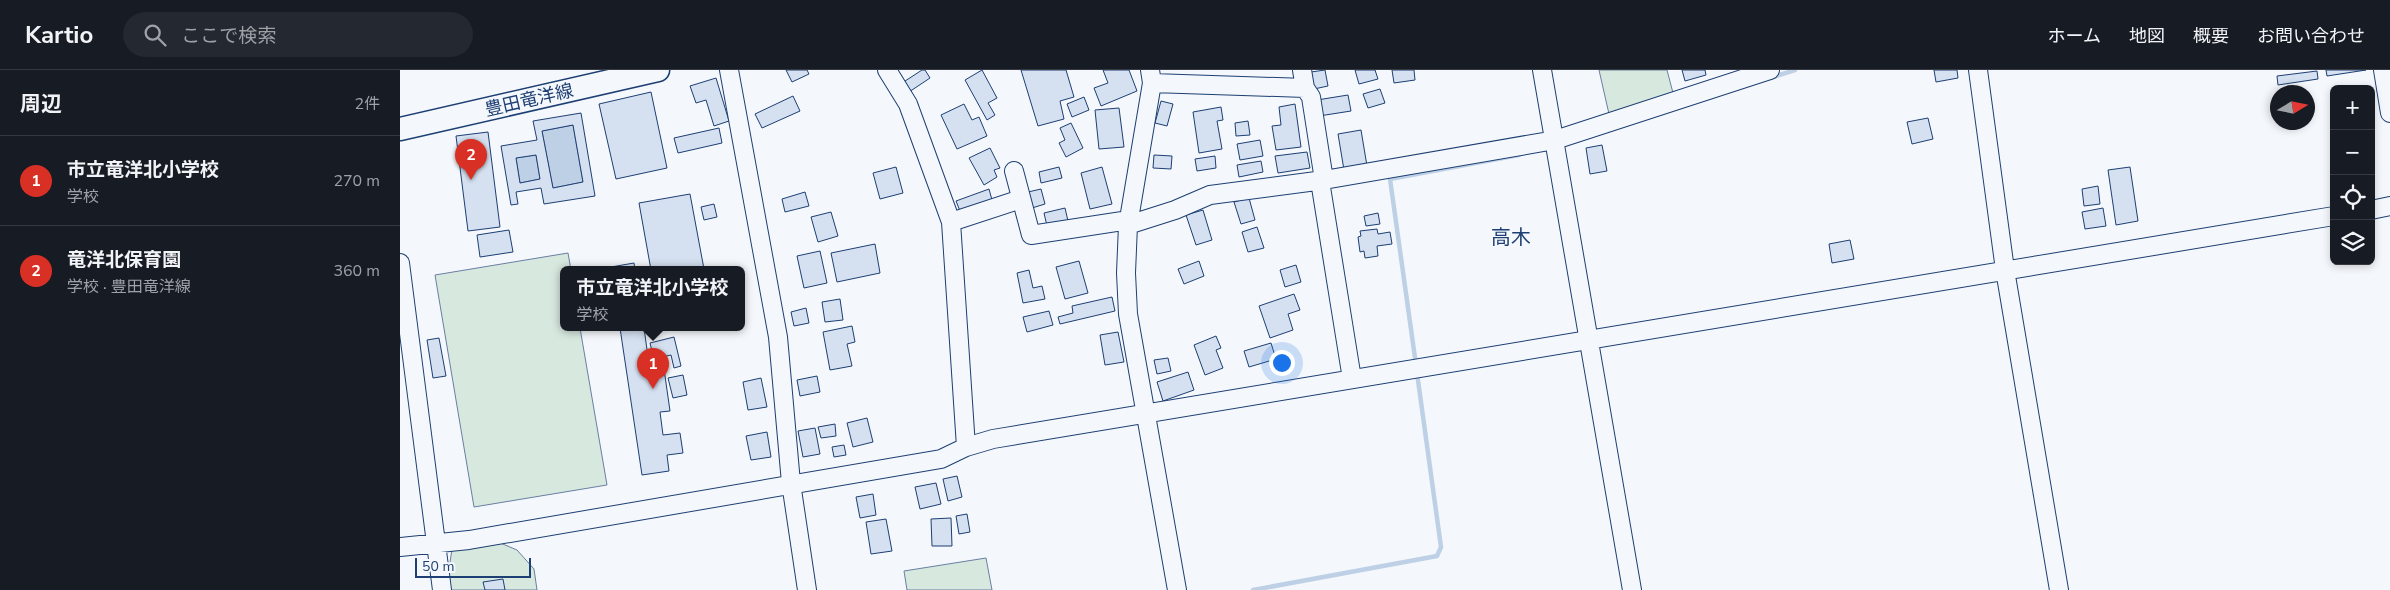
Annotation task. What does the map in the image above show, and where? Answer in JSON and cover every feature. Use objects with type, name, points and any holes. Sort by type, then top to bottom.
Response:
[{"type":"main road","name":"豊田竜洋線","points":[[400,129],[658,70]]},
{"type":"street","points":[[728,70],[778,337],[791,483],[807,590]]},
{"type":"street","points":[[887,70],[908,104],[951,222],[966,447]]},
{"type":"street","points":[[1302,70],[1305,88],[1311,97],[1352,379]]},
{"type":"street","points":[[1542,70],[1632,590]]},
{"type":"street","points":[[1014,171],[1031,234],[1129,223],[1175,210],[1210,195],[1322,180],[1555,140],[1728,77],[1770,70]]},
{"type":"street","points":[[1978,70],[2005,270],[2059,590]]},
{"type":"street","points":[[2383,70],[2390,112]]},
{"type":"street","points":[[1176,590],[1147,414],[1128,314],[1126,273],[1129,223],[1151,76],[1305,88]]},
{"type":"street","points":[[951,222],[1021,199]]},
{"type":"street","points":[[2375,209],[2390,206]]},
{"type":"street","points":[[400,547],[469,540],[791,483],[941,459],[966,447],[993,439],[2330,217]]},
{"type":"street","points":[[400,263],[442,590]]},
{"type":"shaded area","points":[[1599,70],[1667,70],[1673,93],[1609,114]]},
{"type":"shaded area","points":[[568,253],[570,266],[560,266],[560,331],[581,331],[607,485],[474,507],[435,275]]},
{"type":"shaded area","points":[[486,537],[517,550],[534,569],[537,590],[446,590],[453,542]]},
{"type":"shaded area","points":[[986,558],[992,590],[907,590],[904,571]]},
{"type":"water","points":[[573,125],[583,182],[553,188],[542,131]]},
{"type":"water","points":[[536,155],[540,179],[520,183],[516,158]]},
{"type":"building","points":[[786,70],[807,70],[809,74],[792,82]]},
{"type":"building","points":[[925,70],[930,78],[909,92],[902,83]]},
{"type":"building","points":[[982,70],[997,98],[988,103],[995,115],[987,120],[965,80]]},
{"type":"building","points":[[1021,70],[1066,70],[1074,97],[1060,101],[1064,119],[1038,126]]},
{"type":"building","points":[[1103,70],[1129,70],[1137,91],[1101,106],[1094,88],[1108,83]]},
{"type":"building","points":[[1325,70],[1328,86],[1314,89],[1311,72]]},
{"type":"building","points":[[1355,70],[1375,70],[1378,79],[1359,84]]},
{"type":"building","points":[[1392,70],[1414,70],[1415,80],[1394,83]]},
{"type":"building","points":[[1682,70],[1705,70],[1706,75],[1685,81]]},
{"type":"building","points":[[1934,70],[1957,70],[1958,78],[1936,82]]},
{"type":"building","points":[[2326,70],[2366,70],[2327,76]]},
{"type":"building","points":[[2317,71],[2318,79],[2278,85],[2277,76]]},
{"type":"building","points":[[716,78],[729,121],[714,126],[706,100],[696,103],[690,86]]},
{"type":"building","points":[[1380,89],[1385,103],[1368,108],[1363,94]]},
{"type":"building","points":[[651,92],[667,168],[616,179],[599,104]]},
{"type":"building","points":[[1348,95],[1351,111],[1319,116],[1317,100]]},
{"type":"building","points":[[793,96],[800,111],[762,128],[755,114]]},
{"type":"building","points":[[1084,97],[1089,110],[1072,117],[1067,104]]},
{"type":"building","points":[[1161,101],[1173,104],[1167,126],[1155,123]]},
{"type":"building","points":[[964,104],[972,120],[979,117],[987,136],[957,149],[941,115]]},
{"type":"building","points":[[1295,104],[1301,147],[1276,150],[1272,126],[1281,125],[1279,107]]},
{"type":"building","points":[[1221,107],[1223,120],[1217,121],[1222,149],[1199,153],[1193,112]]},
{"type":"building","points":[[1119,108],[1124,147],[1099,149],[1095,110]]},
{"type":"building","points":[[581,113],[595,196],[544,204],[541,188],[516,192],[518,204],[511,205],[501,146],[537,140],[533,121]],"holes":[[[573,125],[583,182],[553,188],[542,131]],[[536,155],[540,179],[520,183],[516,158]]]},
{"type":"building","points":[[1928,118],[1933,139],[1912,144],[1907,122]]},
{"type":"building","points":[[1248,121],[1250,135],[1236,136],[1235,123]]},
{"type":"building","points":[[1071,123],[1083,148],[1066,157],[1059,143],[1065,140],[1060,128]]},
{"type":"building","points":[[719,128],[722,143],[678,153],[674,138]]},
{"type":"building","points":[[1361,130],[1367,166],[1344,170],[1338,134]]},
{"type":"building","points":[[488,132],[500,227],[468,231],[456,136]]},
{"type":"building","points":[[1260,140],[1263,156],[1240,160],[1237,144]]},
{"type":"building","points":[[1602,145],[1607,171],[1590,174],[1586,148]]},
{"type":"building","points":[[990,148],[1000,168],[994,170],[997,177],[984,185],[969,158]]},
{"type":"building","points":[[1307,152],[1310,168],[1278,173],[1275,156]]},
{"type":"building","points":[[1154,155],[1172,156],[1171,169],[1153,168]]},
{"type":"building","points":[[1215,156],[1216,168],[1197,171],[1195,159]]},
{"type":"building","points":[[1261,161],[1263,172],[1239,177],[1237,165]]},
{"type":"building","points":[[896,167],[903,193],[880,199],[873,173]]},
{"type":"building","points":[[1059,167],[1062,178],[1041,183],[1039,172]]},
{"type":"building","points":[[1102,167],[1112,204],[1090,209],[1081,173]]},
{"type":"building","points":[[2130,167],[2138,221],[2116,225],[2108,170]]},
{"type":"building","points":[[2098,186],[2100,204],[2084,206],[2082,189]]},
{"type":"building","points":[[989,189],[992,200],[960,211],[956,201]]},
{"type":"building","points":[[1041,189],[1045,204],[1032,208],[1028,192]]},
{"type":"building","points":[[805,192],[809,206],[785,212],[782,199]]},
{"type":"building","points":[[690,194],[703,266],[650,266],[639,203]]},
{"type":"building","points":[[1249,198],[1255,220],[1241,224],[1234,202]]},
{"type":"building","points":[[714,204],[717,217],[704,220],[701,207]]},
{"type":"building","points":[[1065,208],[1068,221],[1047,226],[1044,213]]},
{"type":"building","points":[[2103,208],[2106,226],[2085,229],[2082,212]]},
{"type":"building","points":[[1203,210],[1212,240],[1196,245],[1186,215]]},
{"type":"building","points":[[831,212],[838,236],[818,242],[811,217]]},
{"type":"building","points":[[1378,213],[1380,224],[1366,226],[1364,216]]},
{"type":"building","points":[[1257,227],[1264,248],[1248,252],[1242,232]]},
{"type":"building","points":[[1377,229],[1378,234],[1390,232],[1392,244],[1377,246],[1378,256],[1365,258],[1364,251],[1360,252],[1358,237],[1361,236],[1360,231]]},
{"type":"building","points":[[509,230],[513,252],[480,257],[477,235]]},
{"type":"building","points":[[1850,240],[1854,259],[1832,263],[1829,244]]},
{"type":"building","points":[[875,244],[880,273],[837,282],[831,253]]},
{"type":"building","points":[[820,251],[827,283],[804,288],[797,256]]},
{"type":"building","points":[[1079,261],[1088,293],[1065,299],[1056,267]]},
{"type":"building","points":[[1199,261],[1204,276],[1184,284],[1178,269]]},
{"type":"building","points":[[634,263],[634,266],[617,266]]},
{"type":"building","points":[[1296,265],[1301,282],[1285,287],[1280,270]]},
{"type":"building","points":[[1029,270],[1033,288],[1042,286],[1045,299],[1023,303],[1017,273]]},
{"type":"building","points":[[1294,294],[1300,310],[1288,314],[1293,330],[1270,338],[1259,306]]},
{"type":"building","points":[[1112,297],[1115,311],[1060,324],[1058,317],[1073,313],[1072,306]]},
{"type":"building","points":[[840,299],[843,320],[825,322],[822,302]]},
{"type":"building","points":[[806,308],[809,323],[794,326],[791,312]]},
{"type":"building","points":[[1049,311],[1053,325],[1027,332],[1023,317]]},
{"type":"building","points":[[852,326],[855,342],[847,344],[852,366],[830,370],[823,332]]},
{"type":"building","points":[[620,331],[644,331],[649,364],[663,362],[670,411],[660,412],[663,435],[680,433],[683,453],[667,455],[669,471],[642,475]]},
{"type":"building","points":[[1118,332],[1124,362],[1105,365],[1100,335]]},
{"type":"building","points":[[1216,336],[1221,348],[1216,350],[1223,368],[1205,375],[1194,345]]},
{"type":"building","points":[[674,337],[681,366],[674,368],[671,355],[654,359],[650,343]]},
{"type":"building","points":[[439,338],[446,376],[433,378],[427,340]]},
{"type":"building","points":[[1271,343],[1276,359],[1249,367],[1244,351]]},
{"type":"building","points":[[1168,358],[1171,371],[1157,374],[1154,360]]},
{"type":"building","points":[[1188,372],[1194,390],[1163,401],[1157,382]]},
{"type":"building","points":[[683,375],[687,395],[673,398],[668,378]]},
{"type":"building","points":[[817,376],[820,392],[800,396],[797,380]]},
{"type":"building","points":[[761,378],[767,407],[748,410],[743,382]]},
{"type":"building","points":[[867,418],[873,442],[853,447],[847,423]]},
{"type":"building","points":[[835,424],[836,436],[821,438],[818,427]]},
{"type":"building","points":[[815,428],[820,454],[803,457],[798,431]]},
{"type":"building","points":[[767,432],[771,457],[751,460],[746,436]]},
{"type":"building","points":[[844,445],[846,455],[834,457],[832,447]]},
{"type":"building","points":[[957,476],[962,497],[948,501],[943,479]]},
{"type":"building","points":[[936,483],[941,504],[920,509],[915,487]]},
{"type":"building","points":[[873,494],[876,515],[860,518],[856,497]]},
{"type":"building","points":[[967,514],[970,532],[959,534],[956,516]]},
{"type":"building","points":[[951,518],[952,546],[932,546],[931,519]]},
{"type":"building","points":[[886,519],[892,551],[871,554],[866,522]]},
{"type":"building","points":[[503,579],[505,590],[485,590],[483,582]]},
{"type":"waterway","points":[[1770,78],[1795,70]]},
{"type":"waterway","points":[[1416,365],[1390,179],[1519,155]]},
{"type":"waterway","points":[[1253,590],[1437,556],[1441,547],[1417,373]]},
{"type":"place","name":"竜洋北保育園","points":[[471,180]]},
{"type":"place","name":"市立竜洋北小学校","points":[[653,389]]},
{"type":"district","name":"高木","points":[[1511,237]]}]
